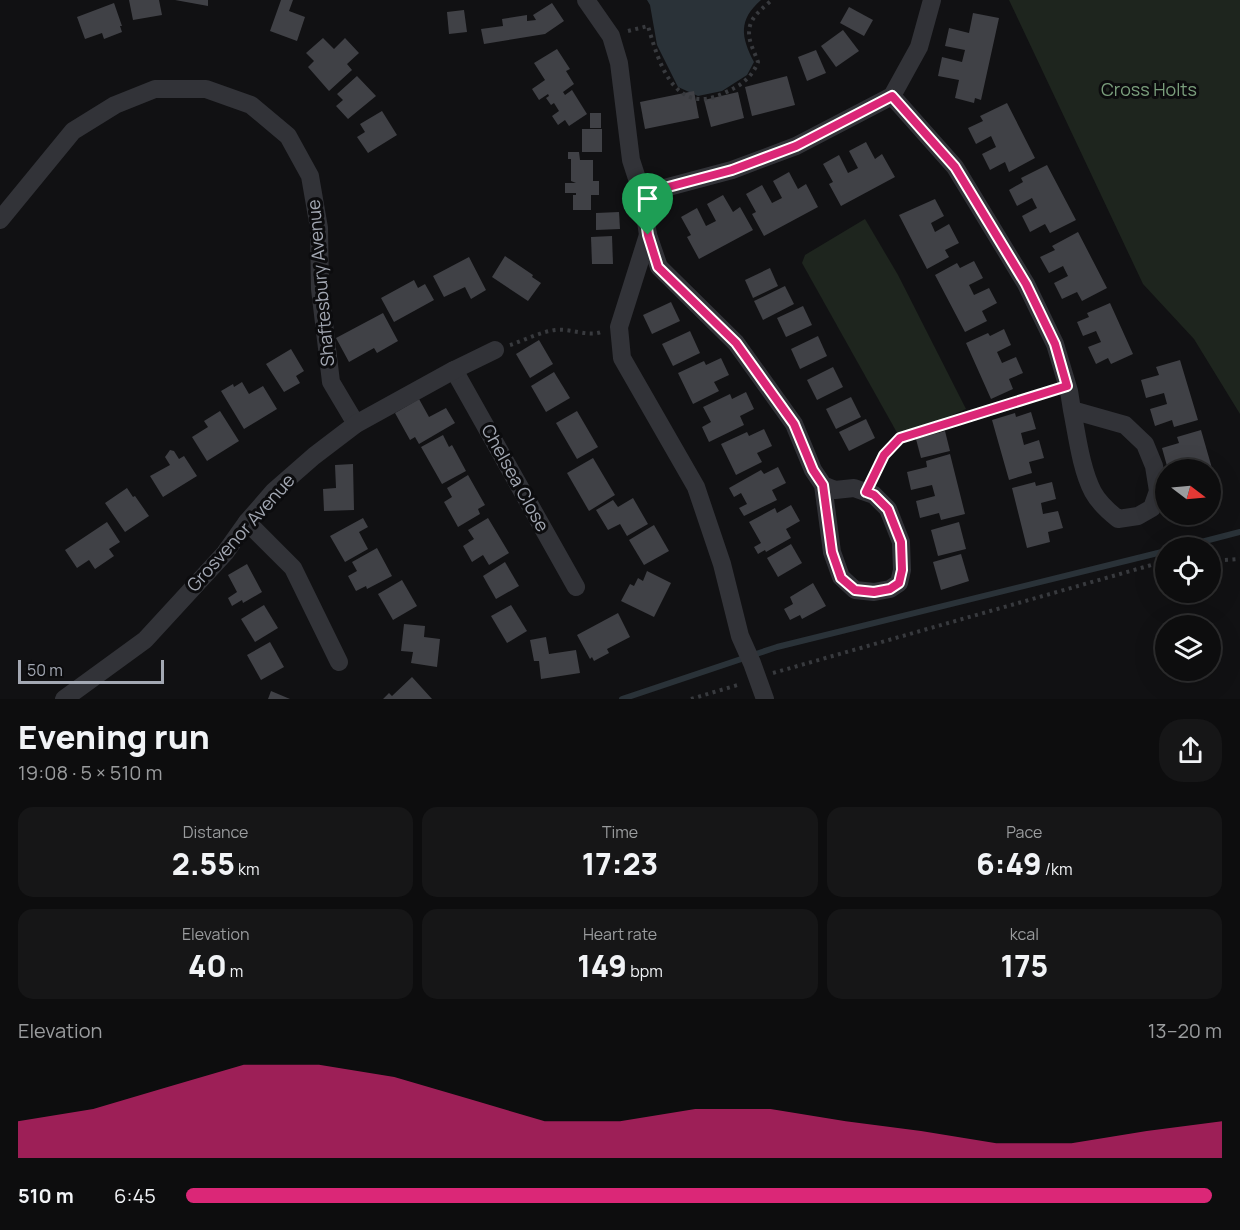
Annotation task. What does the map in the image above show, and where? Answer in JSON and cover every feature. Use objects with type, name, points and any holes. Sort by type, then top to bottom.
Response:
[{"type":"street","points":[[586,0],[611,36],[619,63],[631,160],[642,194],[648,235],[658,267],[736,343],[794,424],[813,470],[823,485],[832,552],[841,578],[855,590],[874,592],[890,589],[899,583],[902,570],[901,542],[888,509],[874,495],[866,492],[854,488],[835,490],[823,485]]},
{"type":"street","points":[[642,194],[732,170],[796,146],[892,96],[919,47],[932,0]]},
{"type":"street","name":"Shaftesbury Avenue","points":[[0,220],[73,132],[115,105],[155,89],[206,89],[251,105],[288,136],[310,176],[319,228],[320,289],[331,382],[356,424]]},
{"type":"street","points":[[892,96],[955,167],[1020,274],[1055,344],[1067,386],[1081,456],[1092,491],[1104,507],[1118,519],[1138,516],[1152,508],[1158,491],[1154,466],[1145,444],[1125,425],[1072,410]]},
{"type":"street","points":[[648,235],[619,327],[622,358],[696,487],[765,699]]},
{"type":"street","name":"Grosvenor Avenue","points":[[64,699],[145,640],[225,553],[247,522],[282,484],[314,456],[356,424],[495,350]]},
{"type":"street","name":"Chelsea Close","points":[[454,370],[576,587]]},
{"type":"street","points":[[247,522],[293,568],[339,663]]},
{"type":"path","points":[[611,36],[648,26],[654,48],[675,90],[685,97],[696,100],[720,95],[746,81],[755,70],[758,62],[751,45],[749,25],[756,13],[772,0]]},
{"type":"path","points":[[495,350],[554,330],[576,330],[593,335],[619,327]]},
{"type":"path","points":[[866,492],[884,455],[900,438],[1067,386]]},
{"type":"path","points":[[1221,560],[1240,559]]},
{"type":"path","points":[[691,699],[752,663],[1155,564]]},
{"type":"green space","name":"Cross Holts","points":[[1009,0],[1240,0],[1240,414],[1194,339],[1143,284]]},
{"type":"green space","points":[[865,219],[898,275],[966,409],[900,438],[802,263],[805,255]]},
{"type":"shaded area","points":[[647,0],[761,0],[745,22],[744,37],[754,62],[747,75],[722,91],[698,96],[678,87],[657,45],[650,5]]},
{"type":"building","points":[[129,0],[159,0],[162,15],[133,20]]},
{"type":"building","points":[[175,0],[208,0],[208,6]]},
{"type":"building","points":[[281,0],[293,0],[289,11],[305,17],[297,41],[270,31]]},
{"type":"building","points":[[114,3],[122,32],[104,39],[102,33],[85,39],[77,17]]},
{"type":"building","points":[[552,3],[564,21],[545,34],[484,44],[481,29],[503,26],[502,19],[527,15],[527,21],[536,20],[533,15]]},
{"type":"building","points":[[849,7],[873,20],[864,36],[840,23]]},
{"type":"building","points":[[464,10],[467,32],[449,34],[447,12]]},
{"type":"building","points":[[973,13],[999,18],[981,100],[975,98],[974,103],[955,98],[959,80],[938,76],[942,57],[962,62],[965,50],[945,46],[949,28],[969,33]]},
{"type":"building","points":[[843,30],[859,51],[836,67],[821,46]]},
{"type":"building","points":[[323,38],[334,49],[345,38],[359,53],[347,64],[352,70],[329,91],[308,67],[314,61],[306,53]]},
{"type":"building","points":[[557,49],[570,69],[566,71],[574,84],[563,92],[565,95],[572,90],[587,114],[569,126],[565,120],[558,125],[552,116],[559,111],[554,103],[551,105],[546,98],[548,94],[539,100],[532,89],[545,80],[534,63]]},
{"type":"building","points":[[816,50],[826,73],[807,81],[798,57]]},
{"type":"building","points":[[357,76],[376,96],[348,119],[336,106],[343,100],[337,94]]},
{"type":"building","points":[[787,76],[795,105],[752,116],[745,87]]},
{"type":"building","points":[[694,91],[699,118],[645,129],[640,102]]},
{"type":"building","points":[[738,92],[744,118],[711,127],[704,100]]},
{"type":"building","points":[[1007,103],[1035,158],[1009,172],[1005,162],[990,170],[982,154],[996,147],[991,136],[976,144],[968,128],[983,121],[980,116]]},
{"type":"building","points":[[382,111],[397,135],[368,153],[357,137],[365,132],[360,124]]},
{"type":"building","points":[[590,113],[601,113],[601,128],[590,128]]},
{"type":"building","points":[[582,129],[602,129],[602,152],[582,152]]},
{"type":"building","points":[[866,142],[875,159],[882,154],[895,177],[841,206],[829,184],[833,182],[823,164],[839,155],[848,173],[858,168],[849,151]]},
{"type":"building","points":[[568,152],[579,152],[580,160],[593,160],[593,181],[599,181],[599,195],[591,195],[591,210],[573,210],[573,195],[576,193],[565,193],[565,183],[576,183],[571,181],[571,159],[568,159]]},
{"type":"building","points":[[1047,165],[1076,220],[1050,233],[1045,224],[1030,232],[1022,216],[1037,208],[1032,198],[1017,206],[1009,190],[1023,182],[1021,178]]},
{"type":"building","points":[[789,172],[798,189],[806,184],[818,207],[764,236],[752,214],[756,212],[746,194],[762,185],[772,203],[782,198],[773,181]]},
{"type":"building","points":[[723,195],[733,212],[740,207],[753,230],[699,259],[687,237],[691,235],[681,217],[697,208],[706,226],[716,221],[707,204]]},
{"type":"building","points":[[935,199],[944,216],[931,223],[935,232],[949,224],[959,243],[945,250],[949,257],[927,269],[899,215]]},
{"type":"building","points":[[619,212],[620,229],[596,230],[596,213]]},
{"type":"building","points":[[1078,232],[1107,288],[1082,301],[1077,292],[1062,299],[1054,283],[1068,276],[1063,266],[1049,273],[1040,257],[1055,250],[1052,246]]},
{"type":"building","points":[[612,236],[613,264],[592,264],[591,237]]},
{"type":"building","points":[[505,256],[541,283],[528,301],[492,277]]},
{"type":"building","points":[[469,257],[486,290],[471,299],[465,287],[444,297],[433,276]]},
{"type":"building","points":[[974,261],[983,278],[969,285],[974,295],[989,288],[997,303],[982,311],[987,321],[965,332],[935,275],[957,263],[960,268]]},
{"type":"building","points":[[770,268],[778,286],[753,298],[745,280]]},
{"type":"building","points":[[414,280],[418,288],[425,284],[434,300],[394,322],[381,298]]},
{"type":"building","points":[[785,286],[794,304],[763,320],[754,301]]},
{"type":"building","points":[[671,302],[680,321],[652,334],[643,315]]},
{"type":"building","points":[[1110,303],[1133,354],[1111,364],[1108,358],[1096,364],[1088,347],[1101,342],[1096,331],[1083,336],[1077,322],[1089,317],[1087,313]]},
{"type":"building","points":[[803,306],[812,325],[786,337],[777,318]]},
{"type":"building","points":[[383,313],[398,341],[377,353],[374,348],[349,362],[336,338]]},
{"type":"building","points":[[1004,329],[1011,345],[997,352],[1002,363],[1016,357],[1023,373],[1009,379],[1013,389],[991,399],[966,343]]},
{"type":"building","points":[[690,331],[700,353],[673,366],[662,344]]},
{"type":"building","points":[[818,336],[827,356],[800,369],[791,349]]},
{"type":"building","points":[[539,340],[553,364],[530,378],[516,354]]},
{"type":"building","points":[[291,349],[304,371],[296,376],[300,383],[284,392],[266,364]]},
{"type":"building","points":[[721,358],[729,375],[714,382],[719,391],[693,404],[678,373],[704,361],[706,365]]},
{"type":"building","points":[[1180,360],[1198,420],[1174,427],[1172,420],[1155,426],[1150,409],[1167,404],[1164,393],[1146,398],[1141,380],[1159,375],[1156,367]]},
{"type":"building","points":[[833,367],[843,387],[817,400],[807,380]]},
{"type":"building","points":[[554,372],[570,398],[546,412],[531,386]]},
{"type":"building","points":[[242,382],[249,394],[263,386],[277,409],[244,429],[221,391]]},
{"type":"building","points":[[746,392],[754,409],[740,416],[744,425],[709,442],[702,427],[711,422],[703,407],[730,394],[732,399]]},
{"type":"building","points":[[851,397],[861,417],[836,429],[826,409]]},
{"type":"building","points":[[419,399],[429,417],[446,408],[455,423],[419,444],[415,437],[410,440],[395,413]]},
{"type":"building","points":[[220,411],[239,441],[207,461],[192,437],[208,427],[204,421]]},
{"type":"building","points":[[577,411],[598,447],[577,459],[556,423]]},
{"type":"building","points":[[1031,412],[1036,429],[1021,433],[1024,445],[1039,440],[1044,458],[1029,462],[1032,473],[1009,480],[992,420],[1015,413],[1016,417]]},
{"type":"building","points":[[866,419],[875,438],[849,451],[839,432]]},
{"type":"building","points":[[764,429],[772,446],[757,453],[762,462],[736,475],[721,444],[747,432],[749,436]]},
{"type":"building","points":[[1201,430],[1209,459],[1165,459],[1162,448],[1179,443],[1177,437]]},
{"type":"building","points":[[945,431],[950,451],[921,458],[916,439]]},
{"type":"building","points":[[443,435],[449,447],[452,445],[466,471],[442,484],[421,447]]},
{"type":"building","points":[[170,450],[174,451],[179,459],[184,456],[197,476],[163,497],[150,476],[170,465],[165,457]]},
{"type":"building","points":[[950,454],[965,514],[941,520],[939,513],[920,518],[916,501],[935,496],[932,485],[911,490],[907,472],[927,467],[926,461]]},
{"type":"building","points":[[593,458],[615,495],[589,511],[567,473]]},
{"type":"building","points":[[353,464],[354,510],[324,511],[323,489],[336,488],[335,465]]},
{"type":"building","points":[[778,467],[786,483],[772,490],[777,500],[744,516],[739,508],[747,504],[741,493],[734,497],[729,488],[761,470],[764,474]]},
{"type":"building","points":[[468,475],[485,505],[478,509],[480,514],[458,527],[444,502],[452,497],[447,488]]},
{"type":"building","points":[[1035,482],[1036,486],[1052,482],[1056,499],[1041,503],[1043,514],[1058,511],[1063,528],[1048,532],[1050,542],[1027,548],[1012,488]]},
{"type":"building","points":[[127,488],[149,516],[125,532],[105,503]]},
{"type":"building","points":[[633,498],[648,524],[627,536],[620,524],[608,530],[596,510],[613,500],[618,507]]},
{"type":"building","points":[[791,505],[800,521],[786,529],[791,538],[758,554],[754,547],[761,543],[749,522],[775,508],[777,513]]},
{"type":"building","points":[[363,518],[368,527],[359,532],[368,549],[345,562],[330,536]]},
{"type":"building","points":[[488,518],[509,553],[489,565],[483,555],[472,562],[463,546],[474,539],[468,530]]},
{"type":"building","points":[[107,522],[120,542],[109,549],[114,556],[95,569],[89,560],[77,568],[65,550]]},
{"type":"building","points":[[959,522],[966,549],[938,556],[931,530]]},
{"type":"building","points":[[654,525],[669,551],[644,565],[629,540]]},
{"type":"building","points":[[791,544],[802,563],[778,577],[767,558]]},
{"type":"building","points":[[377,548],[392,576],[367,589],[366,586],[356,591],[348,576],[357,571],[352,562]]},
{"type":"building","points":[[961,554],[969,581],[941,590],[933,562]]},
{"type":"building","points":[[505,562],[519,586],[496,599],[483,576]]},
{"type":"building","points":[[247,564],[262,592],[243,603],[242,600],[232,606],[228,598],[237,592],[228,575]]},
{"type":"building","points":[[647,571],[671,583],[654,617],[621,601],[630,584],[634,586],[638,578],[643,581]]},
{"type":"building","points":[[402,580],[417,606],[393,620],[378,594]]},
{"type":"building","points":[[813,583],[826,606],[802,619],[800,615],[790,620],[784,609],[793,604],[790,597]]},
{"type":"building","points":[[264,605],[278,628],[255,642],[241,619]]},
{"type":"building","points":[[511,605],[527,631],[507,643],[491,616]]},
{"type":"building","points":[[618,613],[630,637],[607,649],[609,653],[594,661],[592,657],[590,659],[577,635]]},
{"type":"building","points":[[404,624],[425,626],[424,637],[440,639],[437,667],[411,663],[413,652],[401,651]]},
{"type":"building","points":[[546,637],[549,654],[576,650],[580,673],[541,679],[539,661],[534,661],[530,640]]},
{"type":"building","points":[[270,642],[284,667],[261,680],[247,655]]},
{"type":"building","points":[[412,677],[432,699],[383,699],[389,693],[392,696]]},
{"type":"building","points":[[271,691],[290,699],[268,699]]},
{"type":"waterway","points":[[1221,537],[1240,532]]},
{"type":"waterway","points":[[622,699],[777,647],[1155,554]]},
{"type":"route","points":[[892,96],[955,167],[1026,284],[1055,344],[1067,386],[900,438],[884,455],[866,492],[874,495],[888,509],[901,542],[902,570],[899,583],[890,589],[874,592],[855,590],[841,578],[832,552],[823,485],[813,470],[794,424],[736,343],[658,267],[648,235],[642,194],[732,170],[796,146],[892,96]]}]
